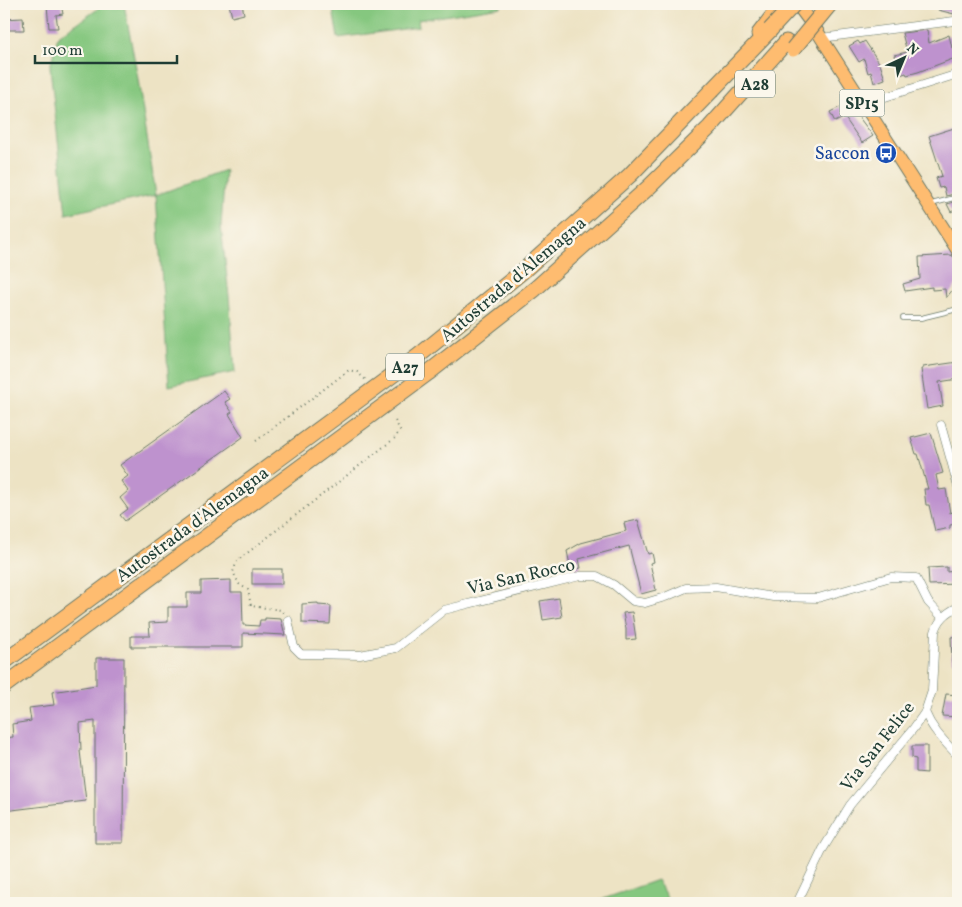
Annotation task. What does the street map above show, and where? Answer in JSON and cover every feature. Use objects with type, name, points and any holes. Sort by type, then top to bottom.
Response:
[{"type":"highway","name":"A27","points":[[769,26],[782,4]]},
{"type":"highway","name":"Autostrada d'Alemagna","points":[[4,662],[418,357],[523,271],[630,175],[698,106],[769,26],[796,4]]},
{"type":"highway","points":[[789,46],[816,4]]},
{"type":"highway","name":"A28","points":[[718,119],[830,4]]},
{"type":"highway","name":"Autostrada d'Alemagna","points":[[4,686],[428,373],[536,289],[649,187],[718,119]]},
{"type":"main road","name":"SP15","points":[[796,4],[821,38],[958,251]]},
{"type":"street","points":[[821,38],[954,21]]},
{"type":"street","points":[[863,104],[958,74]]},
{"type":"street","points":[[941,425],[958,486]]},
{"type":"street","name":"Via San Rocco","points":[[288,620],[294,647],[301,654],[360,655],[396,648],[444,610],[580,576],[597,576],[614,585],[633,601],[646,603],[686,588],[716,587],[773,597],[818,598],[890,577],[910,577],[916,578],[928,602],[942,617]]},
{"type":"street","points":[[942,617],[958,607]]},
{"type":"street","name":"Via San Felice","points":[[797,903],[823,849],[850,805],[925,712],[932,691],[935,632],[937,624],[942,617]]},
{"type":"street","points":[[925,712],[928,721],[937,734],[958,756]]},
{"type":"lane","points":[[929,205],[958,197]]},
{"type":"lane","points":[[903,318],[921,318],[958,309]]},
{"type":"path","points":[[256,441],[349,370],[357,372],[367,380]]},
{"type":"path","points":[[288,620],[281,610],[252,606],[248,590],[238,584],[233,572],[237,561],[395,438],[400,430],[394,419]]},
{"type":"green space","points":[[96,4],[124,4],[156,195],[66,214],[50,67],[58,36],[98,9]]},
{"type":"green space","points":[[332,4],[501,4],[501,7],[418,20],[419,27],[338,38]]},
{"type":"green space","points":[[225,170],[221,225],[235,372],[169,386],[156,195]]},
{"type":"green space","points":[[657,880],[670,903],[592,903]]},
{"type":"building","points":[[48,4],[61,4],[63,14],[56,15],[58,28],[49,28]]},
{"type":"building","points":[[229,4],[242,4],[244,14],[232,17]]},
{"type":"building","points":[[940,4],[958,4],[958,15],[938,10]]},
{"type":"building","points":[[23,18],[24,30],[4,30],[4,19]]},
{"type":"building","points":[[927,30],[929,43],[949,35],[952,48],[958,46],[958,57],[918,72],[900,75],[894,55],[907,52],[902,33]]},
{"type":"building","points":[[858,41],[860,44],[865,41],[880,64],[885,79],[874,83],[871,72],[868,73],[864,59],[859,62],[849,46]]},
{"type":"building","points":[[840,107],[845,117],[835,122],[830,112]]},
{"type":"building","points":[[855,112],[873,136],[862,143],[845,118]]},
{"type":"building","points":[[954,128],[958,140],[958,160],[954,161],[958,176],[958,193],[946,196],[944,187],[939,188],[936,178],[942,176],[929,136]]},
{"type":"building","points":[[958,201],[958,208],[951,212],[947,204]]},
{"type":"building","points":[[951,255],[957,259],[958,283],[946,298],[945,289],[932,290],[932,287],[905,291],[903,284],[920,279],[919,257]]},
{"type":"building","points":[[958,362],[958,379],[939,382],[943,406],[927,409],[921,369],[923,367]]},
{"type":"building","points":[[224,391],[230,399],[225,402],[232,412],[229,414],[243,437],[125,521],[120,515],[128,509],[120,498],[128,491],[121,481],[128,476],[120,465]]},
{"type":"building","points":[[931,433],[943,473],[936,475],[939,490],[946,489],[950,513],[953,512],[956,524],[950,525],[950,528],[935,531],[929,505],[926,505],[924,489],[928,489],[918,454],[916,454],[911,438]]},
{"type":"building","points":[[638,520],[648,554],[652,553],[654,562],[650,563],[656,590],[641,594],[629,546],[579,559],[581,568],[571,570],[567,551],[581,543],[626,531],[624,523]]},
{"type":"building","points":[[947,567],[947,572],[958,570],[958,584],[929,585],[928,568]]},
{"type":"building","points":[[252,569],[282,569],[282,584],[252,584]]},
{"type":"building","points":[[231,580],[231,592],[242,592],[243,625],[259,626],[260,620],[265,620],[265,618],[281,619],[285,635],[243,633],[243,647],[131,647],[131,636],[150,636],[149,623],[168,622],[168,607],[187,607],[187,593],[201,593],[201,581]]},
{"type":"building","points":[[559,598],[562,617],[543,620],[540,601]]},
{"type":"building","points":[[318,603],[318,605],[331,606],[330,624],[302,623],[302,604]]},
{"type":"building","points":[[632,612],[636,639],[626,640],[623,613]]},
{"type":"building","points":[[958,636],[958,662],[952,662],[951,637]]},
{"type":"building","points":[[96,658],[124,658],[123,843],[95,843],[95,721],[80,723],[80,751],[86,801],[4,811],[4,738],[13,737],[12,724],[31,721],[29,708],[54,705],[52,692],[96,685]]},
{"type":"building","points":[[946,694],[958,695],[958,717],[942,716]]},
{"type":"building","points":[[912,746],[927,746],[927,773],[916,772],[916,759],[912,758]]},
{"type":"place","name":"Saccon","points":[[886,153]]}]
